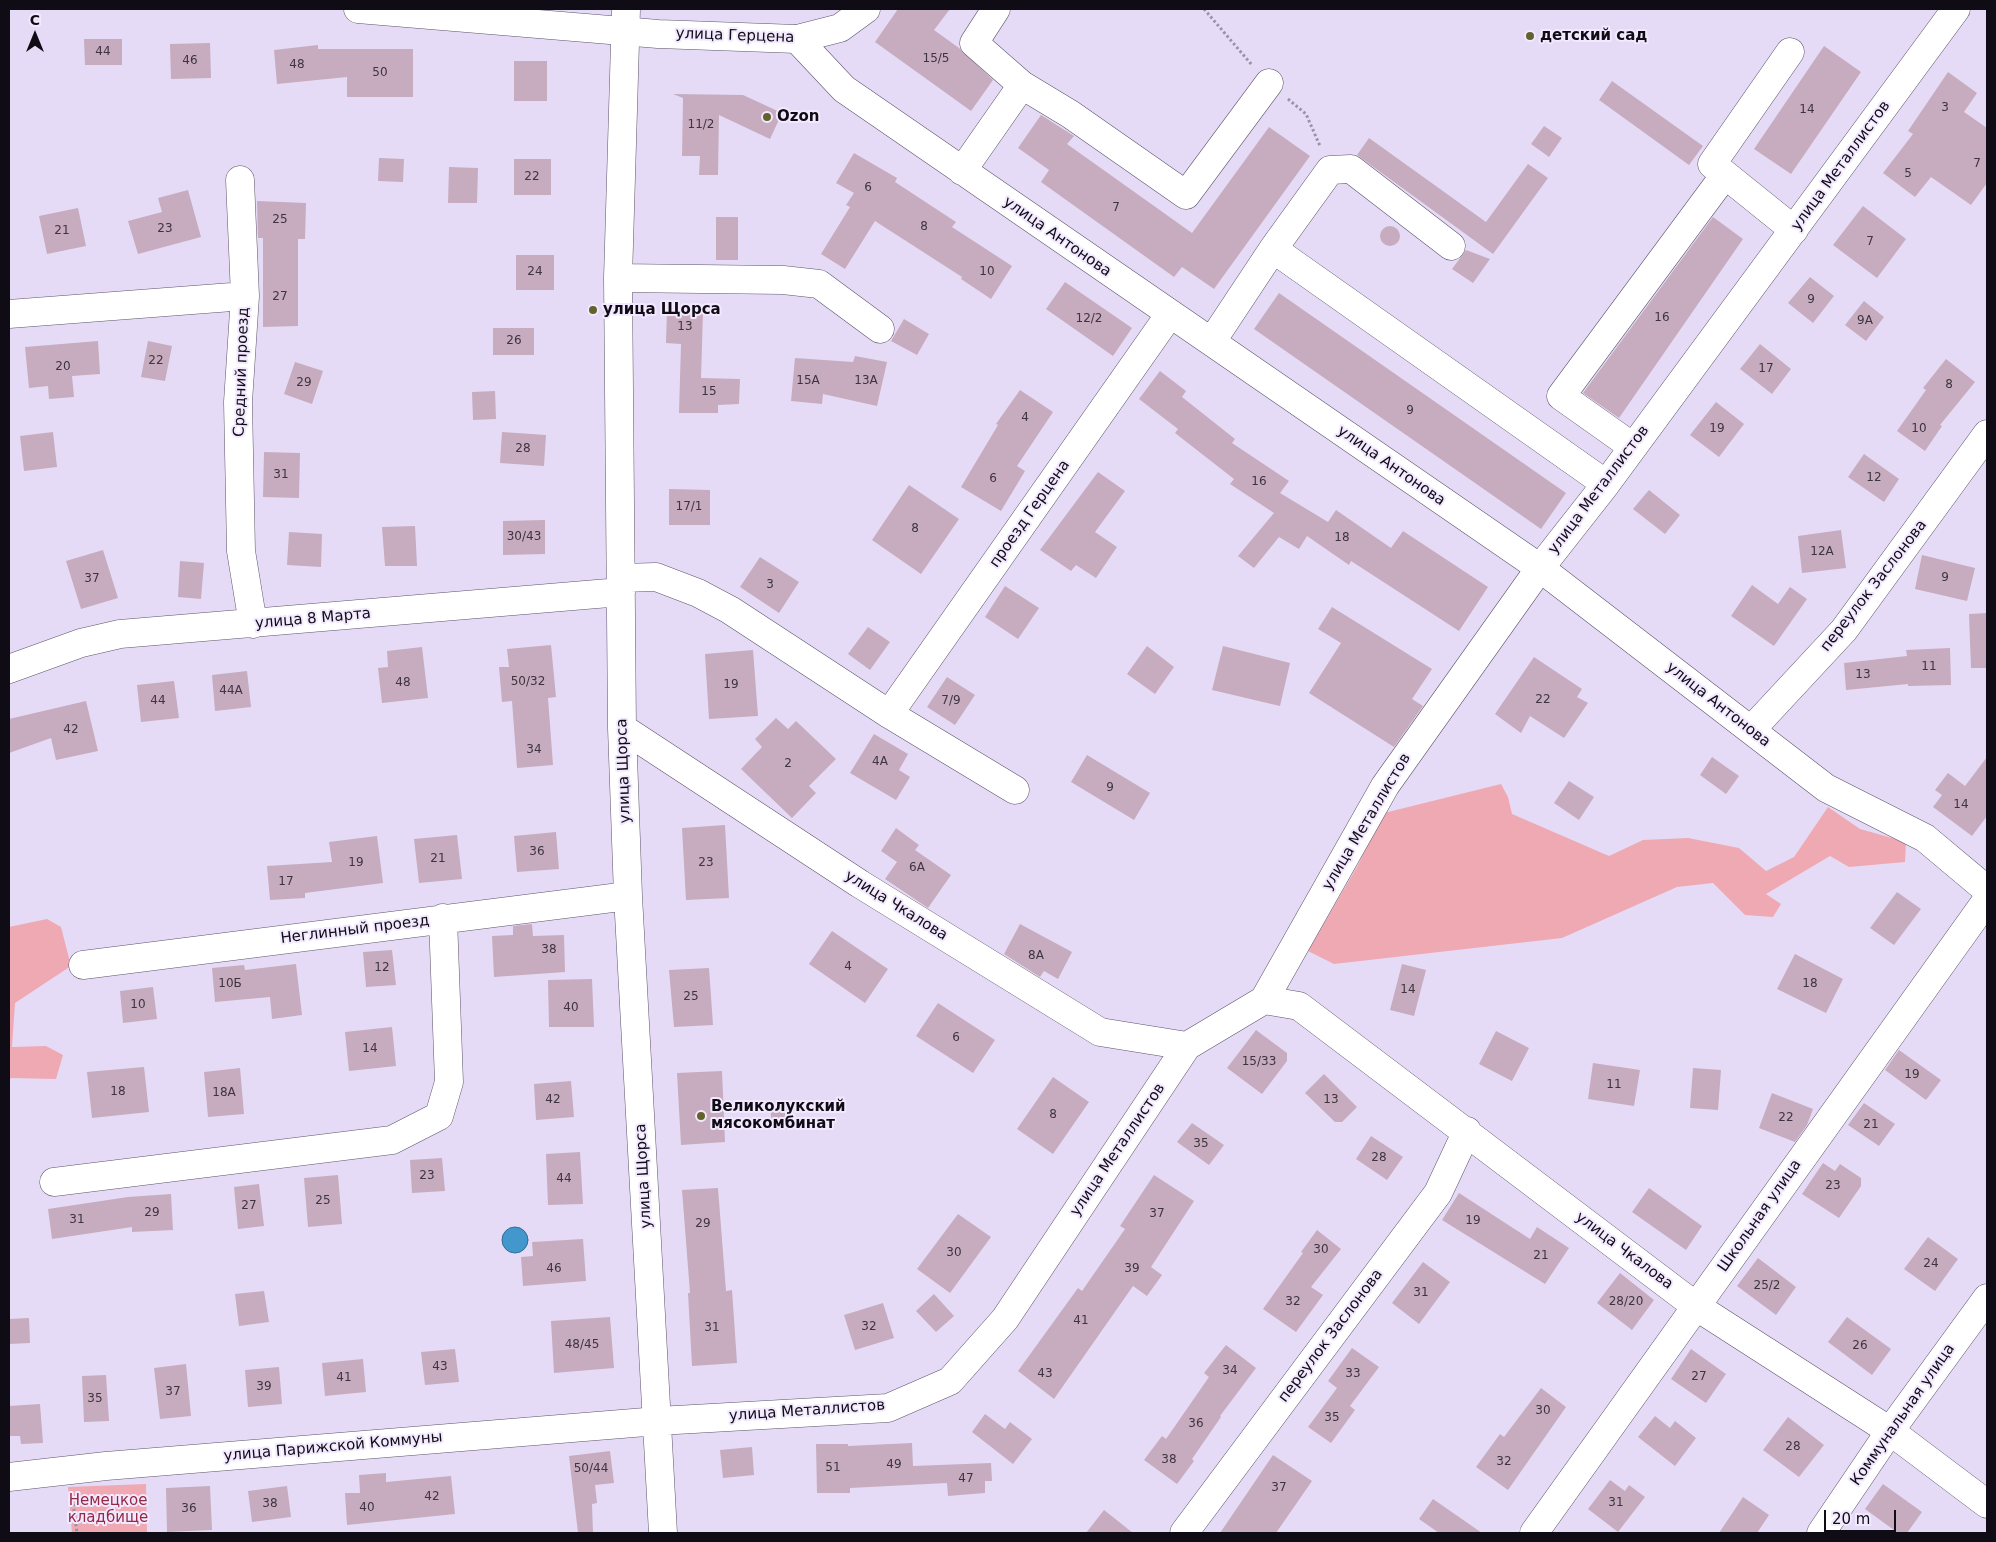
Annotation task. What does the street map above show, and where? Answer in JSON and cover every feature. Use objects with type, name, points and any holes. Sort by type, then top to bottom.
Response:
[{"type":"street","name":"улица Герцена","points":[[358,9],[626,20],[797,39],[840,28],[866,9]]},
{"type":"street","points":[[996,9],[974,43],[1022,85],[1070,114],[1186,195],[1269,83]]},
{"type":"street","name":"улица Металлистов","points":[[658,1421],[888,1408],[950,1381],[1004,1319],[1187,1046],[1264,1000],[1385,786],[1540,568],[1606,484],[1956,9]]},
{"type":"street","name":"улица Щорса","points":[[626,20],[618,278],[622,728],[628,896],[663,1533]]},
{"type":"street","name":"улица Антонова","points":[[797,39],[844,89],[1540,568],[1826,788],[1925,838],[1987,890]]},
{"type":"street","points":[[1790,52],[1712,164],[1724,176],[1794,230]]},
{"type":"street","points":[[962,171],[1022,85]]},
{"type":"street","points":[[1212,341],[1273,249],[1330,170],[1351,170],[1451,246]]},
{"type":"street","points":[[1633,447],[1561,396],[1724,176]]},
{"type":"street","points":[[240,180],[245,296]]},
{"type":"street","points":[[1273,249],[1606,484]]},
{"type":"street","points":[[618,278],[782,280],[819,284],[880,329]]},
{"type":"street","name":"Средний проезд","points":[[9,314],[245,296],[238,402],[241,541],[254,624]]},
{"type":"street","name":"проезд Герцена","points":[[890,714],[1170,314]]},
{"type":"street","name":"переулок Заслонова","points":[[1751,730],[1844,630],[1987,434]]},
{"type":"street","points":[[621,585],[656,577],[698,593],[730,610],[890,714],[1015,790]]},
{"type":"street","name":"улица 8 Марта","points":[[9,669],[81,643],[120,634],[254,624],[621,585]]},
{"type":"street","name":"улица Чкалова","points":[[622,728],[860,884],[1100,1032],[1187,1046]]},
{"type":"street","name":"Неглинный проезд","points":[[83,965],[628,896]]},
{"type":"street","name":"Школьная улица","points":[[1534,1533],[1987,900]]},
{"type":"street","points":[[54,1182],[392,1140],[439,1116],[449,1082],[443,918]]},
{"type":"street","name":"улица Чкалова","points":[[1264,1000],[1299,1006],[1467,1131],[1697,1307],[1890,1431],[1987,1504]]},
{"type":"street","name":"переулок Заслонова","points":[[1184,1533],[1438,1192],[1467,1131]]},
{"type":"street","name":"Коммунальная улица","points":[[1821,1533],[1890,1431],[1987,1298]]},
{"type":"street","name":"улица Парижской Коммуны","points":[[9,1477],[69,1470],[658,1421]]},
{"type":"path","points":[[69,1470],[78,1533]]},
{"type":"green space","points":[[1501,784],[1508,797],[1512,814],[1609,856],[1643,840],[1688,838],[1739,848],[1766,871],[1794,857],[1828,807],[1860,829],[1906,842],[1905,862],[1849,867],[1830,856],[1766,894],[1781,904],[1773,917],[1745,915],[1713,883],[1677,887],[1562,938],[1334,964],[1308,951],[1358,865],[1375,830],[1380,814]]},
{"type":"green space","points":[[47,919],[61,927],[71,966],[15,1003],[12,1047],[46,1046],[63,1055],[56,1079],[11,1078],[9,1081],[9,927]]},
{"type":"green space","name":"Немецкое кладбище","points":[[146,1484],[147,1533],[72,1533],[68,1487]]},
{"type":"water","points":[[515,1227],[524,1231],[528,1240],[524,1249],[515,1253],[506,1249],[502,1240],[506,1231]]},
{"type":"building","points":[[898,9],[950,9],[934,30],[959,48],[993,80],[971,111],[875,42]]},
{"type":"building","points":[[84,39],[122,39],[122,65],[85,65]]},
{"type":"building","points":[[210,43],[211,78],[171,79],[170,44]]},
{"type":"building","points":[[318,45],[318,49],[413,49],[413,97],[347,97],[347,77],[277,84],[274,50]]},
{"type":"building","points":[[1824,46],[1861,72],[1791,174],[1754,149]]},
{"type":"building","points":[[514,61],[547,61],[547,101],[514,101]]},
{"type":"building","points":[[1948,72],[1977,93],[1964,112],[1987,128],[1987,183],[1971,205],[1931,177],[1915,197],[1883,173],[1913,134],[1908,131]]},
{"type":"building","points":[[1612,81],[1703,146],[1689,165],[1599,100]]},
{"type":"building","points":[[673,94],[743,95],[782,113],[770,139],[719,115],[718,175],[699,175],[700,156],[682,156],[683,98]]},
{"type":"building","points":[[1041,115],[1074,136],[1067,144],[1192,233],[1269,127],[1310,156],[1214,289],[1182,267],[1174,277],[1041,182],[1049,170],[1018,148]]},
{"type":"building","points":[[1544,126],[1562,138],[1549,157],[1531,144]]},
{"type":"building","points":[[1369,138],[1486,222],[1528,164],[1548,178],[1493,254],[1357,155]]},
{"type":"building","points":[[854,153],[897,178],[895,182],[956,222],[952,227],[1012,266],[991,299],[961,279],[962,277],[875,221],[845,269],[821,254],[850,207],[846,205],[854,193],[836,183]]},
{"type":"building","points":[[379,158],[404,159],[403,182],[378,181]]},
{"type":"building","points":[[514,159],[551,159],[551,195],[514,195]]},
{"type":"building","points":[[449,167],[478,168],[477,203],[448,203]]},
{"type":"building","points":[[188,190],[201,237],[138,254],[128,221],[162,212],[158,198]]},
{"type":"building","points":[[257,201],[306,203],[305,239],[298,239],[298,326],[263,327],[263,238],[258,238]]},
{"type":"building","points":[[1863,206],[1906,239],[1877,278],[1833,245]]},
{"type":"building","points":[[78,208],[86,246],[47,254],[39,216]]},
{"type":"building","points":[[716,217],[738,217],[738,260],[716,260]]},
{"type":"building","points":[[1713,217],[1743,239],[1619,418],[1583,393]]},
{"type":"building","points":[[1390,226],[1397,229],[1400,236],[1397,243],[1390,246],[1383,243],[1380,236],[1383,229]]},
{"type":"building","points":[[1466,250],[1490,259],[1473,283],[1452,269]]},
{"type":"building","points":[[516,255],[554,255],[554,290],[516,290]]},
{"type":"building","points":[[1810,277],[1834,296],[1813,323],[1788,303]]},
{"type":"building","points":[[1065,282],[1132,328],[1113,356],[1046,309]]},
{"type":"building","points":[[1279,293],[1566,493],[1541,529],[1254,329]]},
{"type":"building","points":[[1864,301],[1884,317],[1866,341],[1845,325]]},
{"type":"building","points":[[667,310],[703,311],[701,378],[740,379],[739,404],[718,405],[718,413],[679,413],[681,344],[666,343]]},
{"type":"building","points":[[904,319],[929,334],[917,355],[891,341]]},
{"type":"building","points":[[493,328],[534,328],[534,355],[493,355]]},
{"type":"building","points":[[98,341],[100,374],[72,376],[74,397],[49,399],[48,386],[29,388],[25,347]]},
{"type":"building","points":[[148,341],[172,346],[165,381],[141,377]]},
{"type":"building","points":[[1760,344],[1791,369],[1772,394],[1740,369]]},
{"type":"building","points":[[855,356],[887,362],[877,406],[823,394],[822,404],[791,401],[795,358],[853,362]]},
{"type":"building","points":[[1946,359],[1975,382],[1940,425],[1942,426],[1925,451],[1897,431],[1926,390],[1923,388]]},
{"type":"building","points":[[295,362],[323,371],[312,404],[284,394]]},
{"type":"building","points":[[1160,371],[1186,391],[1182,397],[1235,439],[1232,443],[1289,481],[1280,493],[1328,522],[1336,510],[1391,548],[1403,531],[1488,587],[1459,631],[1351,561],[1349,565],[1307,536],[1299,549],[1279,537],[1254,568],[1238,556],[1274,513],[1230,484],[1234,479],[1175,433],[1178,429],[1139,399]]},
{"type":"building","points":[[1020,390],[1053,412],[1017,466],[1025,471],[1001,511],[961,487],[998,425],[996,424]]},
{"type":"building","points":[[495,391],[496,419],[473,420],[472,392]]},
{"type":"building","points":[[1716,402],[1744,424],[1719,457],[1690,435]]},
{"type":"building","points":[[53,432],[57,467],[24,471],[20,436]]},
{"type":"building","points":[[502,432],[546,435],[544,466],[500,463]]},
{"type":"building","points":[[264,452],[300,453],[299,498],[263,497]]},
{"type":"building","points":[[1864,454],[1899,479],[1884,502],[1848,477]]},
{"type":"building","points":[[1098,472],[1125,491],[1095,532],[1117,547],[1096,578],[1076,565],[1071,571],[1040,550]]},
{"type":"building","points":[[909,485],[959,519],[921,574],[872,540]]},
{"type":"building","points":[[669,489],[710,490],[710,525],[669,525]]},
{"type":"building","points":[[1649,490],[1680,515],[1665,534],[1633,509]]},
{"type":"building","points":[[545,520],[545,554],[503,555],[503,521]]},
{"type":"building","points":[[415,526],[417,566],[385,566],[382,527]]},
{"type":"building","points":[[1841,530],[1846,568],[1802,573],[1798,536]]},
{"type":"building","points":[[289,532],[322,534],[321,567],[287,565]]},
{"type":"building","points":[[103,550],[118,598],[81,609],[66,561]]},
{"type":"building","points":[[1922,555],[1975,568],[1967,601],[1915,589]]},
{"type":"building","points":[[760,557],[799,582],[779,613],[740,587]]},
{"type":"building","points":[[180,561],[204,563],[201,599],[178,597]]},
{"type":"building","points":[[1752,585],[1778,604],[1790,587],[1807,599],[1774,646],[1731,616]]},
{"type":"building","points":[[1005,586],[1039,608],[1018,639],[985,617]]},
{"type":"building","points":[[1332,607],[1432,669],[1412,699],[1423,706],[1394,747],[1309,693],[1341,643],[1318,629]]},
{"type":"building","points":[[1987,613],[1987,668],[1971,668],[1969,614]]},
{"type":"building","points":[[868,627],[890,642],[870,670],[848,654]]},
{"type":"building","points":[[551,645],[556,697],[548,698],[553,765],[517,768],[512,701],[502,702],[499,667],[509,667],[507,649]]},
{"type":"building","points":[[1147,646],[1174,667],[1155,694],[1127,674]]},
{"type":"building","points":[[1223,646],[1290,663],[1280,706],[1212,690]]},
{"type":"building","points":[[422,647],[428,698],[382,703],[378,668],[388,667],[387,651]]},
{"type":"building","points":[[1950,648],[1951,685],[1908,686],[1908,684],[1846,690],[1844,663],[1907,656],[1906,650]]},
{"type":"building","points":[[753,650],[758,716],[709,719],[705,654]]},
{"type":"building","points":[[1534,657],[1582,689],[1577,697],[1588,703],[1564,738],[1530,716],[1521,733],[1495,714]]},
{"type":"building","points":[[247,671],[251,707],[215,711],[212,675]]},
{"type":"building","points":[[947,677],[975,695],[955,725],[927,707]]},
{"type":"building","points":[[174,681],[179,718],[141,722],[137,685]]},
{"type":"building","points":[[86,701],[98,751],[56,760],[51,738],[9,753],[9,719]]},
{"type":"building","points":[[776,718],[788,729],[796,721],[836,759],[809,786],[816,793],[792,818],[741,769],[762,747],[755,739]]},
{"type":"building","points":[[874,734],[908,754],[899,770],[910,777],[896,800],[850,773]]},
{"type":"building","points":[[1087,755],[1150,793],[1134,820],[1071,782]]},
{"type":"building","points":[[1712,757],[1739,776],[1726,794],[1700,775]]},
{"type":"building","points":[[1987,757],[1987,816],[1972,836],[1933,807],[1942,795],[1935,790],[1948,773],[1965,786]]},
{"type":"building","points":[[1569,781],[1594,797],[1579,820],[1554,803]]},
{"type":"building","points":[[725,825],[729,898],[686,900],[682,828]]},
{"type":"building","points":[[896,828],[919,845],[915,850],[951,875],[928,908],[885,879],[897,862],[881,851]]},
{"type":"building","points":[[556,832],[559,869],[517,872],[514,836]]},
{"type":"building","points":[[457,835],[462,879],[419,883],[414,839]]},
{"type":"building","points":[[377,836],[383,883],[305,893],[305,898],[270,900],[267,866],[332,862],[329,842]]},
{"type":"building","points":[[1897,892],[1921,909],[1894,945],[1870,928]]},
{"type":"building","points":[[532,924],[533,936],[564,935],[565,972],[494,977],[492,936],[513,935],[513,926]]},
{"type":"building","points":[[1020,924],[1072,952],[1058,979],[1044,971],[1040,977],[1004,954]]},
{"type":"building","points":[[832,931],[888,969],[865,1003],[809,964]]},
{"type":"building","points":[[392,950],[396,985],[366,987],[363,952]]},
{"type":"building","points":[[1795,954],[1843,979],[1826,1013],[1777,989]]},
{"type":"building","points":[[296,964],[302,1015],[272,1019],[270,997],[215,1002],[212,968],[244,965],[245,970]]},
{"type":"building","points":[[1402,964],[1426,970],[1414,1016],[1390,1010]]},
{"type":"building","points":[[709,968],[713,1025],[674,1027],[669,970]]},
{"type":"building","points":[[592,979],[594,1027],[549,1027],[548,980]]},
{"type":"building","points":[[153,987],[157,1019],[123,1023],[120,991]]},
{"type":"building","points":[[938,1003],[995,1040],[973,1073],[916,1036]]},
{"type":"building","points":[[392,1027],[396,1066],[349,1071],[345,1032]]},
{"type":"building","points":[[1256,1030],[1287,1053],[1287,1061],[1262,1094],[1227,1068]]},
{"type":"building","points":[[1496,1031],[1529,1048],[1512,1081],[1479,1064]]},
{"type":"building","points":[[1899,1050],[1941,1080],[1926,1100],[1885,1070]]},
{"type":"building","points":[[1593,1063],[1640,1070],[1634,1106],[1588,1099]]},
{"type":"building","points":[[144,1067],[149,1112],[92,1118],[87,1072]]},
{"type":"building","points":[[240,1068],[244,1114],[208,1117],[204,1072]]},
{"type":"building","points":[[1693,1068],[1721,1070],[1718,1110],[1690,1108]]},
{"type":"building","points":[[722,1071],[725,1142],[681,1145],[677,1073]]},
{"type":"building","points":[[1324,1074],[1357,1107],[1342,1122],[1335,1122],[1305,1093]]},
{"type":"building","points":[[1053,1077],[1089,1102],[1053,1154],[1017,1129]]},
{"type":"building","points":[[571,1081],[574,1117],[536,1120],[534,1084]]},
{"type":"building","points":[[1772,1093],[1813,1109],[1807,1125],[1795,1142],[1759,1128]]},
{"type":"building","points":[[790,1101],[791,1129],[772,1129],[770,1102]]},
{"type":"building","points":[[1864,1103],[1895,1124],[1879,1146],[1848,1125]]},
{"type":"building","points":[[1192,1123],[1224,1145],[1209,1165],[1177,1142]]},
{"type":"building","points":[[1371,1136],[1403,1157],[1387,1180],[1356,1159]]},
{"type":"building","points":[[580,1152],[583,1204],[548,1205],[546,1154]]},
{"type":"building","points":[[442,1158],[445,1191],[412,1193],[410,1160]]},
{"type":"building","points":[[1823,1163],[1835,1171],[1840,1164],[1861,1178],[1861,1186],[1839,1218],[1802,1194]]},
{"type":"building","points":[[338,1175],[342,1224],[308,1227],[304,1178]]},
{"type":"building","points":[[1154,1175],[1194,1201],[1151,1267],[1162,1275],[1147,1296],[1133,1286],[1054,1399],[1018,1371],[1078,1288],[1082,1291],[1125,1229],[1120,1226]]},
{"type":"building","points":[[259,1184],[264,1226],[238,1229],[234,1187]]},
{"type":"building","points":[[718,1188],[726,1291],[732,1290],[737,1363],[692,1366],[688,1293],[690,1293],[682,1190]]},
{"type":"building","points":[[1649,1188],[1702,1226],[1686,1250],[1632,1212]]},
{"type":"building","points":[[1459,1193],[1530,1239],[1537,1227],[1569,1248],[1545,1284],[1442,1220]]},
{"type":"building","points":[[171,1194],[173,1230],[132,1232],[132,1227],[52,1239],[48,1209],[128,1197]]},
{"type":"building","points":[[958,1214],[991,1237],[950,1293],[917,1269]]},
{"type":"building","points":[[1317,1230],[1341,1249],[1311,1287],[1323,1295],[1296,1332],[1263,1309]]},
{"type":"building","points":[[1928,1237],[1958,1259],[1935,1291],[1904,1269]]},
{"type":"building","points":[[583,1239],[586,1281],[523,1286],[521,1257],[533,1256],[532,1242]]},
{"type":"building","points":[[1758,1258],[1796,1287],[1776,1315],[1737,1286]]},
{"type":"building","points":[[1423,1262],[1450,1282],[1419,1324],[1392,1303]]},
{"type":"building","points":[[1620,1273],[1654,1300],[1632,1330],[1597,1303]]},
{"type":"building","points":[[264,1291],[269,1322],[239,1326],[235,1294]]},
{"type":"building","points":[[934,1294],[954,1316],[936,1332],[916,1311]]},
{"type":"building","points":[[883,1303],[894,1338],[855,1350],[844,1315]]},
{"type":"building","points":[[610,1317],[614,1368],[554,1373],[551,1321]]},
{"type":"building","points":[[1847,1317],[1891,1349],[1872,1375],[1828,1342]]},
{"type":"building","points":[[29,1318],[30,1343],[9,1344],[9,1319]]},
{"type":"building","points":[[1226,1345],[1256,1368],[1220,1416],[1192,1459],[1194,1461],[1177,1484],[1144,1460],[1162,1436],[1166,1439],[1209,1377],[1204,1373]]},
{"type":"building","points":[[1352,1348],[1379,1367],[1350,1406],[1355,1410],[1331,1443],[1308,1427],[1337,1388],[1328,1381]]},
{"type":"building","points":[[455,1349],[459,1382],[425,1385],[421,1352]]},
{"type":"building","points":[[1691,1349],[1726,1374],[1706,1403],[1671,1379]]},
{"type":"building","points":[[363,1359],[366,1392],[325,1396],[322,1363]]},
{"type":"building","points":[[186,1364],[191,1416],[160,1419],[154,1368]]},
{"type":"building","points":[[279,1367],[282,1404],[248,1407],[245,1370]]},
{"type":"building","points":[[106,1375],[109,1421],[84,1422],[82,1376]]},
{"type":"building","points":[[1541,1388],[1566,1407],[1508,1490],[1476,1467],[1500,1434],[1504,1437]]},
{"type":"building","points":[[40,1404],[43,1443],[21,1444],[20,1436],[9,1436],[9,1406]]},
{"type":"building","points":[[985,1414],[1005,1429],[1010,1422],[1032,1439],[1013,1464],[972,1432]]},
{"type":"building","points":[[1655,1416],[1670,1428],[1675,1421],[1696,1438],[1675,1466],[1638,1437]]},
{"type":"building","points":[[1788,1417],[1824,1445],[1799,1477],[1763,1450]]},
{"type":"building","points":[[912,1443],[913,1466],[991,1463],[992,1481],[985,1481],[985,1493],[948,1496],[947,1483],[850,1488],[850,1493],[817,1493],[816,1444],[848,1444],[848,1446]]},
{"type":"building","points":[[752,1447],[754,1475],[723,1478],[720,1450]]},
{"type":"building","points":[[610,1451],[614,1483],[595,1485],[597,1503],[592,1504],[593,1533],[578,1533],[569,1456]]},
{"type":"building","points":[[1273,1455],[1312,1481],[1276,1533],[1220,1533]]},
{"type":"building","points":[[386,1473],[386,1482],[451,1476],[455,1514],[347,1525],[345,1493],[360,1493],[359,1475]]},
{"type":"building","points":[[1610,1480],[1625,1491],[1629,1485],[1645,1497],[1618,1532],[1588,1509]]},
{"type":"building","points":[[1883,1484],[1922,1512],[1907,1533],[1898,1533],[1865,1509]]},
{"type":"building","points":[[210,1486],[212,1530],[167,1532],[166,1488]]},
{"type":"building","points":[[287,1486],[291,1517],[252,1522],[248,1491]]},
{"type":"building","points":[[1743,1497],[1769,1515],[1757,1533],[1719,1533]]},
{"type":"building","points":[[1433,1499],[1482,1533],[1439,1533],[1419,1519]]},
{"type":"building","points":[[1104,1510],[1133,1533],[1086,1533]]},
{"type":"place","name":"детский сад","points":[[1530,36]]},
{"type":"place","name":"Ozon","points":[[767,117]]},
{"type":"place","name":"улица Щорса","points":[[593,310]]},
{"type":"place","name":"Великолукский мясокомбинат","points":[[701,1116]]}]
